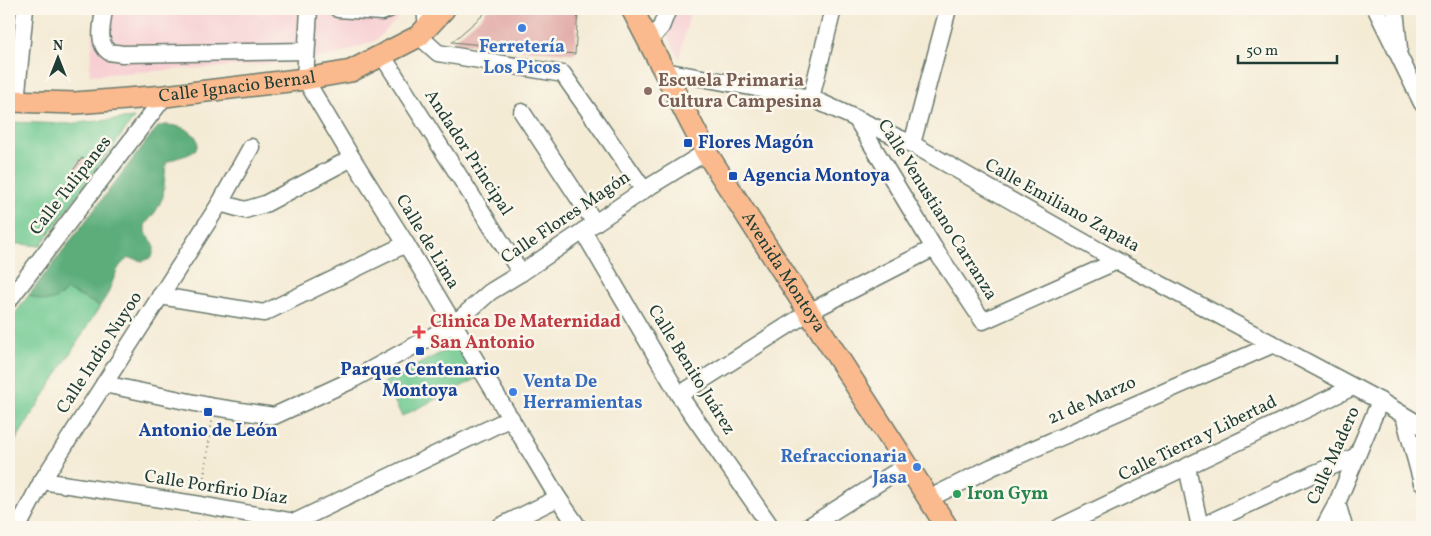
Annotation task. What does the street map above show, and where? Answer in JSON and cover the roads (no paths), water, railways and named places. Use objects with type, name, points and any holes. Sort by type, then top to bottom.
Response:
[{"type":"main road","name":"Calle Ignacio Bernal","points":[[12,101],[75,103],[165,96],[305,79],[351,71],[382,54],[444,9]]},
{"type":"main road","name":"Avenida Montoya","points":[[632,9],[706,152],[947,527]]},
{"type":"street","points":[[12,101],[25,9]]},
{"type":"street","points":[[104,9],[101,39],[103,45],[109,51],[122,54],[306,51]]},
{"type":"street","points":[[305,79],[309,9]]},
{"type":"street","points":[[338,9],[382,12],[389,9]]},
{"type":"street","points":[[811,98],[833,9]]},
{"type":"street","points":[[912,144],[948,9]]},
{"type":"street","points":[[1376,9],[1422,103]]},
{"type":"street","points":[[1395,9],[1400,59]]},
{"type":"street","points":[[649,41],[661,28],[665,12]]},
{"type":"street","points":[[423,24],[438,53],[563,74],[644,190]]},
{"type":"street","name":"Andador Principal","points":[[382,54],[521,273]]},
{"type":"street","name":"Calle Emiliano Zapata","points":[[664,70],[811,98],[912,144],[1117,261],[1380,401],[1422,426]]},
{"type":"street","name":"Calle de Lima","points":[[305,79],[558,498],[578,527]]},
{"type":"street","name":"Calle Tulipanes","points":[[10,296],[165,96]]},
{"type":"street","name":"Calle Benito Juárez","points":[[522,112],[589,227],[679,395],[771,527]]},
{"type":"street","name":"Calle Venustiano Carranza","points":[[857,120],[934,248],[983,321],[1117,261]]},
{"type":"street","name":"Calle Indio Nuyoo","points":[[18,527],[42,482],[220,203],[251,147]]},
{"type":"street","name":"Calle Flores Magón","points":[[104,384],[214,407],[274,416],[350,381],[454,324],[490,292],[644,190],[706,152]]},
{"type":"street","points":[[220,203],[245,210],[266,204],[352,158]]},
{"type":"street","points":[[160,296],[264,313],[406,244]]},
{"type":"street","points":[[679,395],[809,312],[934,248]]},
{"type":"street","name":"21 de Marzo","points":[[928,499],[992,466],[1274,344]]},
{"type":"street","name":"Calle Tierra y Libertad","points":[[1060,527],[1091,520],[1187,467],[1353,387]]},
{"type":"street","name":"Calle Madero","points":[[1324,527],[1337,503],[1380,401]]},
{"type":"street","points":[[1404,416],[1422,483]]},
{"type":"street","name":"Calle Porfirio Díaz","points":[[42,482],[201,505],[295,522],[510,418]]},
{"type":"street","points":[[1187,467],[1200,527],[1313,474],[1357,456]]},
{"type":"street","points":[[808,527],[907,465]]},
{"type":"street","points":[[499,527],[558,498]]},
{"type":"street","points":[[1337,503],[1344,527]]},
{"type":"place","name":"Ferretería Los Picos","points":[[522,28]]},
{"type":"place","name":"Escuela Primaria Cultura Campesina","points":[[648,91]]},
{"type":"place","name":"Flores Magón","points":[[688,143]]},
{"type":"place","name":"Agencia Montoya","points":[[733,176]]},
{"type":"place","name":"Clinica De Maternidad San Antonio","points":[[419,332]]},
{"type":"place","name":"Parque Centenario Montoya","points":[[420,351]]},
{"type":"place","name":"Venta De Herramientas","points":[[513,392]]},
{"type":"place","name":"Antonio de León","points":[[208,412]]},
{"type":"place","name":"Refraccionaria Jasa","points":[[917,467]]},
{"type":"place","name":"Iron Gym","points":[[957,494]]}]
